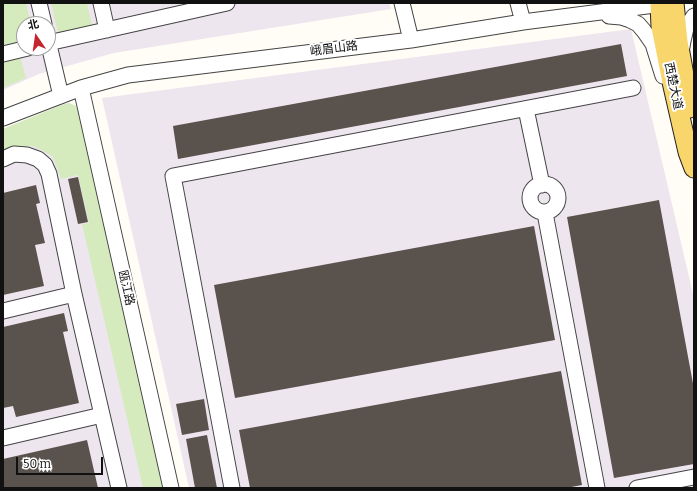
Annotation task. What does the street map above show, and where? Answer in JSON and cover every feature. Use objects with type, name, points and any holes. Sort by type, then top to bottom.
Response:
[{"type":"main road","name":"西楚大道","points":[[666,3],[675,24],[692,107],[694,127]]},
{"type":"main road","name":"西楚大道","points":[[666,3],[661,27],[672,82],[691,160]]},
{"type":"street","points":[[39,3],[42,16]]},
{"type":"street","points":[[101,3],[107,30]]},
{"type":"street","points":[[402,3],[411,40]]},
{"type":"street","points":[[518,3],[522,22]]},
{"type":"street","points":[[582,14],[611,3]]},
{"type":"street","name":"峨眉山路","points":[[3,118],[81,88],[128,75],[411,40],[522,22],[666,3]]},
{"type":"street","points":[[56,41],[220,4]]},
{"type":"street","points":[[582,14],[622,17],[638,24],[644,31],[653,44],[691,160]]},
{"type":"street","points":[[682,64],[683,41],[686,28],[694,16]]},
{"type":"street","points":[[3,54],[16,51]]},
{"type":"street","points":[[51,56],[61,96]]},
{"type":"street","name":"瓯江路","points":[[81,88],[171,488]]},
{"type":"street","points":[[232,488],[173,176],[633,88]]},
{"type":"street","points":[[526,109],[542,185],[548,185],[556,190],[558,200],[554,209],[544,213],[598,488]]},
{"type":"street","points":[[3,159],[14,154],[27,155],[38,159],[45,165],[49,174],[74,294],[119,488]]},
{"type":"street","points":[[3,311],[74,294]]},
{"type":"street","points":[[3,438],[102,415]]},
{"type":"street","points":[[637,488],[694,477]]},
{"type":"shaded area","points":[[3,3],[389,3],[391,9],[114,53],[39,74],[3,90]]},
{"type":"shaded area","points":[[631,29],[694,298],[694,488],[189,488],[102,98]]},
{"type":"shaded area","points":[[69,103],[76,106],[166,488],[3,488],[3,129]]},
{"type":"green space","points":[[3,3],[26,3],[29,16],[16,16],[16,43],[3,46]]},
{"type":"green space","points":[[51,3],[87,3],[92,25],[58,33],[56,16],[54,16]]},
{"type":"green space","points":[[20,57],[26,78],[3,88],[3,61]]},
{"type":"green space","points":[[69,103],[76,106],[80,118],[166,488],[143,488],[82,224],[89,223],[78,175],[61,179],[53,157],[32,146],[17,148],[3,154],[3,129]]},
{"type":"building","points":[[621,44],[627,76],[178,159],[173,126]]},
{"type":"building","points":[[78,177],[88,222],[78,224],[68,179]]},
{"type":"building","points":[[36,185],[40,203],[36,204],[45,243],[35,245],[44,286],[3,295],[3,193]]},
{"type":"building","points":[[659,200],[694,389],[694,464],[614,478],[567,217]]},
{"type":"building","points":[[534,226],[555,340],[235,398],[214,285]]},
{"type":"building","points":[[64,313],[68,331],[63,332],[79,403],[16,417],[13,406],[3,408],[3,327]]},
{"type":"building","points":[[561,371],[582,485],[566,488],[250,488],[239,430]]},
{"type":"building","points":[[204,399],[209,430],[182,435],[176,404]]},
{"type":"building","points":[[207,435],[217,488],[195,488],[186,439]]},
{"type":"building","points":[[87,440],[98,488],[3,488],[3,459]]}]
